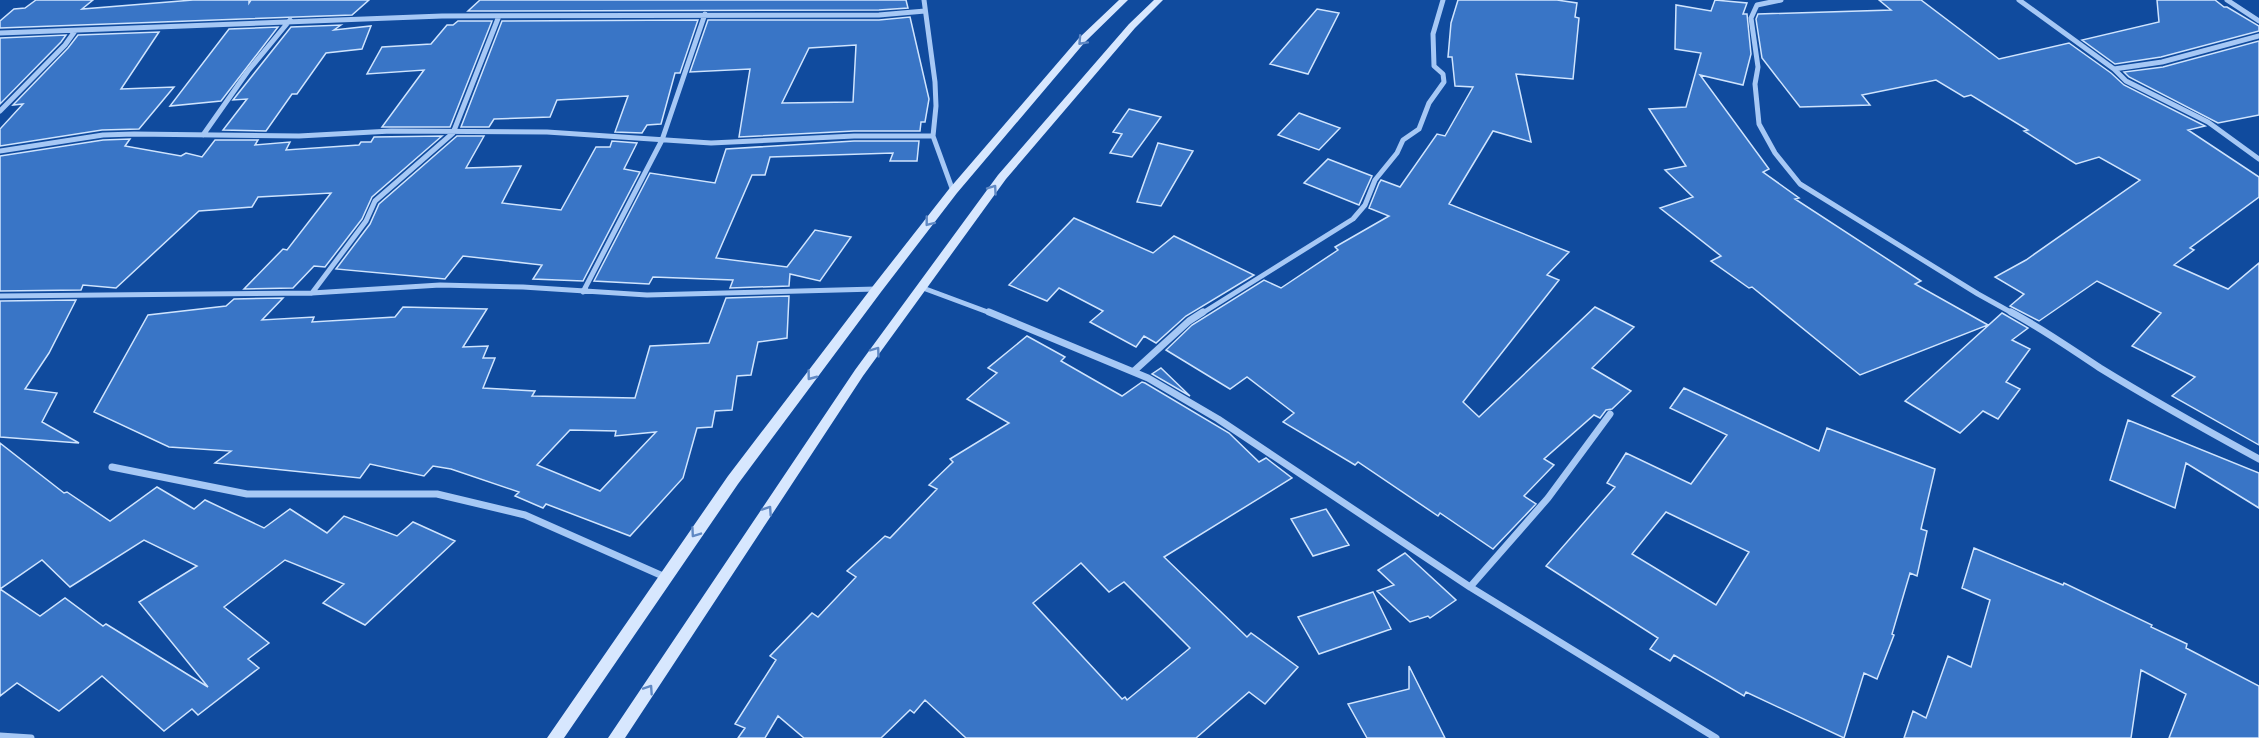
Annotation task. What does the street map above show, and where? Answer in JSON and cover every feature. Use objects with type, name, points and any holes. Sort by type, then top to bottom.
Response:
[{"type":"main road","points":[[555,738],[733,480],[877,289],[953,191],[1082,40],[1124,0]]},
{"type":"main road","points":[[616,738],[859,374],[1002,177],[1131,26],[1159,0]]},
{"type":"street","points":[[924,0],[931,38],[931,65],[935,82],[936,106],[933,136],[953,191]]},
{"type":"street","points":[[1134,371],[1189,321],[1353,219],[1365,205],[1375,180],[1397,153],[1403,140],[1419,129],[1429,103],[1444,82],[1443,74],[1434,66],[1432,34],[1443,0]]},
{"type":"street","points":[[1781,0],[1757,5],[1751,18],[1758,67],[1755,84],[1759,124],[1775,153],[1800,184],[1978,294],[2049,332],[2099,367],[2167,408],[2259,459]]},
{"type":"street","points":[[2019,0],[2114,69],[2126,81],[2208,122],[2259,159]]},
{"type":"street","points":[[2227,0],[2259,21]]},
{"type":"street","points":[[0,33],[290,20],[705,14],[879,15],[925,11]]},
{"type":"street","points":[[583,292],[662,140],[705,14]]},
{"type":"street","points":[[312,293],[366,221],[375,201],[453,133],[499,16]]},
{"type":"street","points":[[203,135],[248,71],[290,20]]},
{"type":"street","points":[[0,111],[65,45],[75,31]]},
{"type":"street","points":[[2114,69],[2162,62],[2259,36]]},
{"type":"street","points":[[0,151],[103,135],[299,136],[358,132],[547,132],[711,142],[854,136],[933,136]]},
{"type":"street","points":[[0,296],[312,293],[440,285],[712,295],[877,289]]},
{"type":"street","points":[[923,288],[965,302],[1134,371],[1218,419],[1470,587],[1716,738]]},
{"type":"street","points":[[1470,587],[1548,498],[1610,414]]},
{"type":"street","points":[[112,467],[247,494],[437,494],[525,515],[665,577]]},
{"type":"street","points":[[0,736],[31,738]]},
{"type":"building","points":[[36,0],[93,0],[82,9],[193,0],[249,0],[249,3],[251,0],[369,0],[352,15],[0,28],[0,21],[14,9],[25,8]]},
{"type":"building","points":[[480,0],[906,0],[908,8],[879,10],[468,11]]},
{"type":"building","points":[[1458,0],[1557,0],[1577,3],[1575,17],[1579,18],[1573,79],[1516,74],[1531,142],[1493,131],[1449,204],[1569,252],[1547,275],[1559,280],[1463,402],[1479,417],[1595,307],[1634,327],[1592,368],[1631,391],[1612,409],[1606,410],[1600,418],[1594,415],[1544,459],[1554,465],[1524,496],[1536,504],[1493,549],[1440,513],[1438,516],[1358,462],[1355,465],[1283,422],[1294,413],[1247,377],[1230,389],[1166,350],[1192,325],[1264,280],[1281,288],[1338,250],[1335,247],[1389,216],[1369,208],[1379,183],[1381,180],[1400,187],[1437,134],[1445,136],[1473,87],[1455,86],[1452,57],[1448,57],[1451,23]]},
{"type":"building","points":[[1715,0],[1747,3],[1743,14],[1747,14],[1751,54],[1743,85],[1700,75],[1769,169],[1763,172],[1799,198],[1795,199],[1921,281],[1915,284],[1988,325],[1860,375],[1752,287],[1749,288],[1711,261],[1721,256],[1660,208],[1693,197],[1665,170],[1686,166],[1649,109],[1686,107],[1701,53],[1675,49],[1676,5],[1711,11]]},
{"type":"building","points":[[1879,0],[1921,0],[1999,59],[2069,43],[2124,85],[2205,126],[2188,130],[2259,177],[2259,197],[2190,248],[2194,250],[2174,265],[2228,289],[2259,263],[2259,445],[2172,396],[2195,377],[2132,346],[2161,313],[2097,281],[2039,321],[2010,306],[2024,294],[1995,277],[2026,260],[2140,180],[2099,157],[2076,164],[2024,131],[2028,130],[1971,95],[1964,97],[1936,80],[1862,95],[1870,105],[1800,107],[1762,58],[1756,19],[1758,14],[1891,10]]},
{"type":"building","points":[[2157,0],[2215,0],[2259,26],[2259,31],[2161,57],[2115,64],[2082,40],[2159,22]]},
{"type":"building","points":[[1317,9],[1339,13],[1308,74],[1270,64]]},
{"type":"building","points":[[910,17],[929,99],[925,122],[921,122],[920,131],[854,131],[739,137],[750,69],[690,72],[708,20],[879,20]],"holes":[[[856,45],[853,102],[782,103],[809,48]]]},
{"type":"building","points":[[698,20],[680,73],[675,73],[661,124],[647,125],[642,133],[615,132],[628,96],[557,100],[550,117],[494,119],[489,127],[461,127],[502,21]]},
{"type":"building","points":[[458,21],[492,21],[450,127],[382,127],[424,70],[367,74],[382,47],[431,44],[447,25],[453,25]]},
{"type":"building","points":[[341,25],[334,30],[371,26],[362,49],[326,53],[297,94],[292,94],[266,131],[223,130],[247,99],[233,100],[291,27]]},
{"type":"building","points":[[278,27],[221,101],[170,106],[229,29]]},
{"type":"building","points":[[159,32],[121,89],[174,87],[139,129],[102,130],[0,146],[0,129],[23,104],[13,105],[78,35]]},
{"type":"building","points":[[66,35],[61,42],[0,104],[0,38]]},
{"type":"building","points":[[2259,41],[2259,115],[2218,123],[2129,77],[2124,72],[2163,67]]},
{"type":"building","points":[[1129,109],[1161,117],[1132,157],[1110,153],[1122,134],[1113,132]]},
{"type":"building","points":[[1299,113],[1340,128],[1319,150],[1278,135]]},
{"type":"building","points":[[442,136],[372,197],[362,219],[325,267],[314,266],[293,288],[244,289],[283,249],[287,250],[331,193],[258,197],[252,207],[199,211],[116,288],[83,285],[81,290],[0,291],[0,156],[103,140],[130,139],[125,146],[181,156],[186,153],[202,157],[215,140],[258,140],[255,145],[290,142],[286,150],[359,145],[361,142],[371,142],[374,137]]},
{"type":"building","points":[[457,136],[484,136],[466,168],[521,166],[502,203],[561,210],[596,147],[610,147],[612,141],[637,143],[624,169],[640,172],[583,281],[533,279],[542,265],[463,256],[445,279],[336,269],[370,224],[379,204]]},
{"type":"building","points":[[854,141],[919,141],[917,161],[890,161],[893,153],[770,157],[765,175],[752,175],[716,258],[787,267],[815,230],[851,237],[820,281],[790,274],[789,286],[730,288],[733,280],[653,277],[649,284],[594,281],[650,173],[715,183],[726,149]]},
{"type":"building","points":[[1158,143],[1193,151],[1161,206],[1137,202]]},
{"type":"building","points":[[1328,159],[1372,176],[1359,205],[1304,183]]},
{"type":"building","points":[[1074,218],[1153,253],[1174,236],[1254,275],[1186,316],[1156,343],[1144,336],[1136,347],[1090,322],[1103,311],[1059,288],[1047,301],[1009,285]]},
{"type":"building","points":[[789,296],[787,338],[758,342],[751,375],[737,376],[732,410],[715,411],[712,427],[697,428],[683,478],[630,536],[546,504],[543,508],[515,496],[519,492],[451,469],[433,466],[424,476],[370,464],[360,478],[215,463],[231,451],[169,447],[94,412],[148,315],[226,306],[234,299],[283,298],[262,320],[314,317],[312,322],[395,317],[403,307],[487,309],[463,347],[488,346],[483,358],[495,358],[483,388],[535,391],[532,396],[635,398],[650,346],[709,343],[726,298]],"holes":[[[570,430],[616,431],[615,436],[656,432],[600,491],[537,465]]]},
{"type":"building","points":[[76,300],[49,353],[25,389],[57,393],[42,422],[79,443],[0,437],[0,301]]},
{"type":"building","points":[[2002,313],[2028,328],[2012,340],[2030,349],[2006,382],[2020,389],[1998,419],[1983,411],[1960,433],[1905,401]]},
{"type":"building","points":[[1027,336],[1065,357],[1061,361],[1122,396],[1142,382],[1145,383],[1229,433],[1259,462],[1266,458],[1292,478],[1164,557],[1247,637],[1251,633],[1298,667],[1265,704],[1249,692],[1196,738],[966,738],[925,700],[914,713],[910,710],[881,738],[804,738],[778,716],[765,738],[738,738],[745,728],[735,724],[776,660],[770,656],[812,613],[818,617],[856,577],[847,571],[885,536],[890,538],[937,489],[929,485],[953,462],[950,459],[1009,423],[967,399],[997,373],[988,368]],"holes":[[[1081,563],[1109,592],[1124,582],[1190,648],[1127,700],[1125,697],[1122,699],[1033,603]]]},
{"type":"building","points":[[1161,368],[1190,396],[1152,374]]},
{"type":"building","points":[[1684,388],[1819,451],[1827,428],[1935,469],[1921,529],[1927,531],[1917,576],[1910,573],[1892,634],[1894,635],[1877,679],[1864,673],[1844,738],[1746,692],[1744,696],[1674,655],[1670,661],[1650,649],[1658,638],[1546,566],[1615,487],[1607,483],[1626,453],[1691,484],[1727,435],[1670,408]],"holes":[[[1666,512],[1749,552],[1716,605],[1632,554]]]},
{"type":"building","points":[[2128,420],[2259,473],[2259,508],[2186,463],[2175,508],[2110,480]]},
{"type":"building","points":[[0,443],[64,493],[67,492],[110,521],[157,487],[194,509],[205,500],[264,528],[290,509],[327,533],[344,516],[397,536],[413,522],[455,541],[365,625],[323,603],[344,584],[285,560],[224,607],[269,643],[248,659],[259,668],[198,715],[192,709],[164,731],[102,676],[59,711],[17,683],[0,696],[0,589]],"holes":[[[144,540],[197,566],[139,602],[208,687],[106,624],[103,626],[65,598],[40,616],[0,589],[42,560],[70,587]]]},
{"type":"building","points":[[1326,509],[1349,545],[1313,556],[1291,519]]},
{"type":"building","points":[[1974,548],[2063,585],[2064,583],[2152,625],[2151,627],[2187,644],[2186,648],[2259,686],[2259,738],[2169,738],[2186,694],[2141,670],[2131,738],[1904,738],[1913,711],[1926,718],[1948,656],[1971,667],[1990,600],[1962,588]]},
{"type":"building","points":[[1405,553],[1456,600],[1430,618],[1428,616],[1410,622],[1377,591],[1394,585],[1378,570]]},
{"type":"building","points":[[1373,592],[1391,629],[1319,654],[1298,617]]},
{"type":"building","points":[[1409,666],[1445,738],[1367,738],[1348,704],[1409,689]]}]
